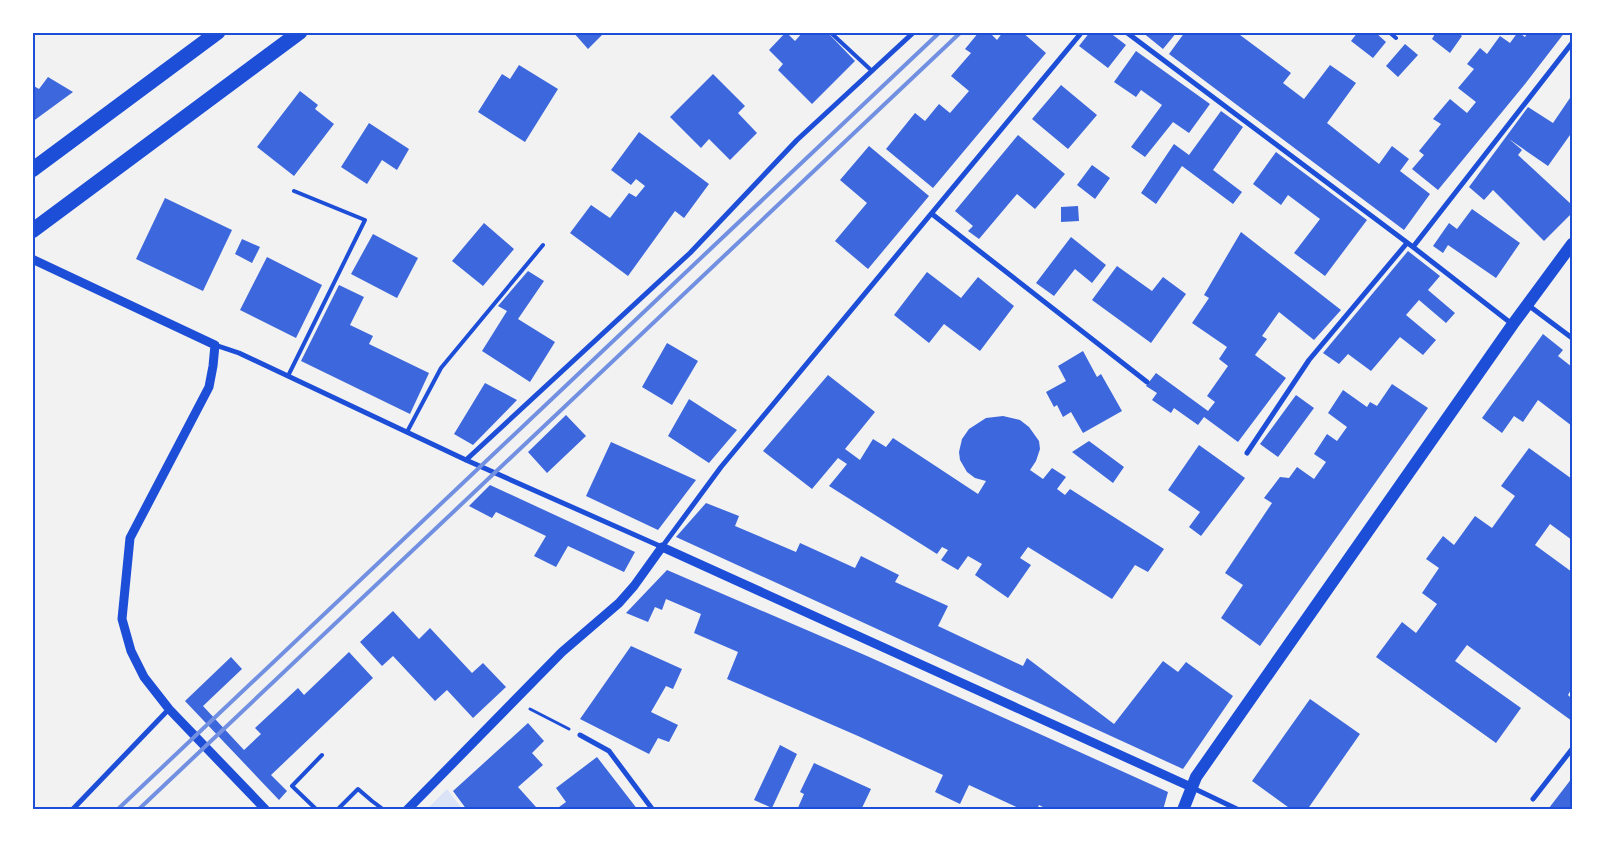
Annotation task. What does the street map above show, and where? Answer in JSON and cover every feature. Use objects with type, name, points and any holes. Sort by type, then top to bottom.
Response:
[{"type":"highway","points":[[32,170],[218,32]]},
{"type":"highway","points":[[32,230],[300,32]]},
{"type":"main road","points":[[1182,810],[1191,787],[1207,761],[1513,324],[1572,244]]},
{"type":"street","points":[[466,460],[690,252],[797,140],[914,32]]},
{"type":"street","points":[[407,810],[562,652],[619,602],[634,586],[721,466],[1082,32]]},
{"type":"street","points":[[1126,32],[1513,324]]},
{"type":"street","points":[[1413,247],[1572,43]]},
{"type":"street","points":[[932,214],[1147,382]]},
{"type":"street","points":[[1247,453],[1309,360],[1407,243]]},
{"type":"street","points":[[32,259],[215,345],[239,353],[466,460],[662,547],[1239,810]]},
{"type":"street","points":[[1528,305],[1572,338]]},
{"type":"street","points":[[215,345],[214,366],[209,387],[130,538],[122,619],[131,651],[144,677],[169,708],[266,810]]},
{"type":"street","points":[[72,810],[169,708]]},
{"type":"street","points":[[580,736],[610,751],[653,810]]},
{"type":"street","points":[[1534,799],[1572,749]]},
{"type":"lane","points":[[830,32],[872,71]]},
{"type":"lane","points":[[1389,32],[1396,38]]},
{"type":"lane","points":[[288,376],[365,220],[294,190]]},
{"type":"lane","points":[[407,432],[441,368],[543,245]]},
{"type":"lane","points":[[317,810],[292,786],[322,756]]},
{"type":"lane","points":[[337,810],[358,789],[384,810]]},
{"type":"path","points":[[514,701],[580,736]]},
{"type":"shaded area","points":[[447,789],[462,809],[427,809]]},
{"type":"building","points":[[573,32],[605,32],[588,49]]},
{"type":"building","points":[[786,32],[795,41],[803,32],[827,32],[855,61],[812,104],[778,70],[783,64],[769,50]]},
{"type":"building","points":[[979,32],[989,32],[997,40],[1003,32],[1022,32],[1046,53],[933,188],[886,149],[915,113],[925,121],[939,104],[950,113],[969,91],[951,76],[971,53],[965,49]]},
{"type":"building","points":[[1090,32],[1109,32],[1126,45],[1108,68],[1079,46]]},
{"type":"building","points":[[1142,32],[1177,32],[1163,49]]},
{"type":"building","points":[[1185,32],[1236,32],[1291,73],[1283,83],[1304,99],[1330,65],[1356,83],[1327,123],[1379,164],[1392,146],[1409,159],[1400,171],[1430,194],[1404,230],[1169,54]]},
{"type":"building","points":[[1358,32],[1375,32],[1386,42],[1373,58],[1351,41]]},
{"type":"building","points":[[1436,32],[1457,32],[1462,36],[1450,53],[1432,39]]},
{"type":"building","points":[[1518,32],[1525,37],[1528,32],[1565,32],[1438,190],[1412,169],[1424,155],[1419,151],[1441,124],[1433,119],[1450,99],[1467,113],[1476,102],[1458,88],[1474,69],[1467,64],[1480,48],[1487,54],[1500,36],[1510,43]]},
{"type":"building","points":[[1405,44],[1418,55],[1398,77],[1386,66]]},
{"type":"building","points":[[1136,51],[1210,104],[1189,133],[1173,122],[1145,157],[1131,147],[1162,105],[1141,90],[1136,97],[1114,82]]},
{"type":"building","points":[[519,65],[558,89],[525,142],[478,112],[502,74],[510,79]]},
{"type":"building","points":[[713,74],[745,106],[738,113],[757,133],[730,160],[709,139],[701,148],[670,117]]},
{"type":"building","points":[[48,77],[73,92],[32,122],[32,85],[39,89]]},
{"type":"building","points":[[1061,85],[1097,115],[1068,149],[1032,119]]},
{"type":"building","points":[[300,91],[318,105],[315,109],[334,124],[294,176],[257,147]]},
{"type":"building","points":[[1572,95],[1572,136],[1570,135],[1548,166],[1509,139],[1522,150],[1518,155],[1572,205],[1572,213],[1544,241],[1493,190],[1484,200],[1469,187],[1528,107],[1553,123]]},
{"type":"building","points":[[1221,111],[1243,127],[1213,170],[1242,192],[1233,204],[1182,166],[1156,204],[1141,193],[1174,144],[1189,155]]},
{"type":"building","points":[[369,123],[409,149],[397,170],[382,160],[367,184],[341,167]]},
{"type":"building","points":[[639,132],[709,184],[684,218],[675,211],[628,276],[570,233],[591,205],[610,218],[629,193],[636,197],[645,186],[636,179],[631,185],[611,170]]},
{"type":"building","points":[[1018,135],[1065,174],[1035,209],[1017,194],[979,239],[968,231],[973,226],[955,211]]},
{"type":"building","points":[[869,146],[929,196],[868,269],[835,241],[867,203],[840,180]]},
{"type":"building","points":[[1276,152],[1367,220],[1325,276],[1294,253],[1320,219],[1288,195],[1281,205],[1253,184]]},
{"type":"building","points":[[1092,165],[1110,178],[1095,199],[1077,185]]},
{"type":"building","points":[[165,198],[232,230],[203,291],[136,259]]},
{"type":"building","points":[[1078,206],[1079,221],[1061,222],[1061,207]]},
{"type":"building","points":[[1472,209],[1520,243],[1496,278],[1448,245],[1443,253],[1433,246],[1449,223],[1457,229]]},
{"type":"building","points":[[484,223],[514,249],[483,286],[452,261]]},
{"type":"building","points":[[1241,232],[1341,310],[1314,340],[1279,312],[1262,336],[1267,339],[1255,355],[1286,378],[1238,442],[1204,417],[1198,425],[1174,408],[1171,413],[1152,400],[1157,393],[1146,386],[1156,373],[1208,411],[1215,402],[1207,396],[1228,366],[1219,359],[1227,347],[1192,323],[1209,298],[1204,295]]},
{"type":"building","points":[[373,234],[418,258],[397,298],[351,274]]},
{"type":"building","points":[[1071,237],[1106,265],[1092,283],[1075,269],[1054,296],[1036,283]]},
{"type":"building","points":[[242,239],[260,247],[252,263],[235,254]]},
{"type":"building","points":[[1408,251],[1440,276],[1428,290],[1455,313],[1446,323],[1419,300],[1406,315],[1436,340],[1423,355],[1400,337],[1371,371],[1348,354],[1339,364],[1323,353]]},
{"type":"building","points":[[267,257],[322,285],[296,338],[240,310]]},
{"type":"building","points":[[1117,266],[1152,291],[1163,277],[1186,294],[1151,343],[1092,300]]},
{"type":"building","points":[[528,271],[544,281],[518,319],[555,342],[530,382],[482,351],[507,311],[498,306]]},
{"type":"building","points":[[927,272],[961,298],[978,277],[1014,306],[980,351],[944,324],[929,343],[894,315]]},
{"type":"building","points":[[339,285],[364,297],[350,325],[373,336],[369,344],[429,373],[410,414],[301,361]]},
{"type":"building","points":[[1543,334],[1563,350],[1558,356],[1572,367],[1572,426],[1538,400],[1523,422],[1514,416],[1502,433],[1482,418]]},
{"type":"building","points":[[667,343],[698,361],[672,405],[642,387]]},
{"type":"building","points":[[1083,351],[1097,377],[1101,374],[1122,411],[1083,433],[1071,412],[1063,417],[1057,405],[1054,407],[1046,392],[1066,381],[1058,366]]},
{"type":"building","points":[[828,375],[875,412],[845,449],[860,460],[873,439],[886,447],[893,438],[978,494],[986,481],[975,478],[967,472],[960,460],[959,452],[962,439],[969,429],[986,418],[1003,416],[1020,420],[1029,427],[1039,441],[1040,449],[1036,461],[1030,470],[1043,479],[1052,468],[1066,477],[1057,489],[1065,495],[1070,489],[1164,549],[1148,572],[1135,565],[1112,599],[1028,547],[1020,558],[1031,565],[1008,598],[975,575],[982,564],[968,556],[958,570],[941,560],[948,550],[942,547],[937,554],[829,486],[847,464],[838,458],[812,489],[763,451]]},
{"type":"building","points":[[485,383],[517,400],[473,445],[454,434]]},
{"type":"building","points":[[1392,384],[1428,408],[1260,646],[1221,618],[1243,585],[1225,573],[1272,503],[1264,498],[1280,477],[1289,478],[1297,467],[1314,479],[1326,462],[1314,454],[1327,434],[1337,441],[1347,427],[1328,413],[1343,390],[1367,407],[1370,402],[1377,406]]},
{"type":"building","points":[[1296,395],[1314,408],[1278,457],[1260,444]]},
{"type":"building","points":[[689,399],[737,430],[709,463],[668,436]]},
{"type":"building","points":[[566,415],[586,436],[547,473],[528,452]]},
{"type":"building","points":[[1089,441],[1124,467],[1113,483],[1072,452]]},
{"type":"building","points":[[611,442],[696,480],[658,530],[586,496]]},
{"type":"building","points":[[1199,445],[1245,478],[1201,536],[1189,527],[1200,512],[1168,490]]},
{"type":"building","points":[[1529,448],[1572,479],[1572,540],[1550,524],[1535,545],[1572,572],[1572,688],[1568,695],[1572,699],[1572,721],[1467,645],[1455,661],[1521,708],[1496,743],[1376,657],[1402,622],[1416,633],[1437,604],[1422,593],[1439,568],[1426,559],[1443,536],[1454,545],[1475,516],[1492,528],[1515,496],[1501,486]]},
{"type":"building","points":[[490,485],[635,552],[624,572],[568,546],[556,567],[534,556],[546,536],[496,512],[492,518],[469,506]]},
{"type":"building","points":[[706,503],[739,516],[735,526],[796,552],[800,543],[855,568],[861,556],[899,575],[895,582],[948,606],[938,626],[1023,666],[1027,658],[1114,724],[1163,661],[1178,672],[1186,662],[1233,696],[1183,769],[676,537]]},
{"type":"building","points":[[667,570],[867,656],[1168,792],[1163,810],[1049,810],[1039,805],[1037,810],[1023,810],[969,785],[960,804],[935,792],[943,775],[727,679],[738,652],[694,633],[701,614],[666,599],[662,610],[655,607],[648,622],[626,613]]},
{"type":"building","points":[[393,611],[419,639],[430,628],[472,673],[483,663],[506,687],[473,718],[447,690],[435,701],[393,656],[382,666],[360,642]]},
{"type":"building","points":[[631,646],[682,669],[673,689],[666,686],[651,712],[678,725],[669,742],[658,738],[649,754],[580,719]]},
{"type":"building","points":[[349,652],[373,678],[271,775],[287,791],[279,800],[185,701],[231,657],[242,669],[203,706],[244,750],[261,734],[255,728],[298,688],[304,695]]},
{"type":"building","points":[[1310,699],[1360,734],[1307,810],[1292,810],[1252,781]]},
{"type":"building","points":[[528,723],[544,741],[532,753],[543,765],[518,787],[536,807],[534,810],[467,810],[453,791]]},
{"type":"building","points":[[780,745],[797,754],[772,808],[754,800]]},
{"type":"building","points":[[597,757],[638,810],[555,810],[566,802],[556,788]]},
{"type":"building","points":[[814,763],[871,789],[861,810],[797,810],[804,794],[800,792]]},
{"type":"building","points":[[1572,778],[1572,810],[1550,810],[1549,808]]},
{"type":"railway","points":[[117,810],[940,32]]},
{"type":"railway","points":[[138,810],[961,32]]}]
